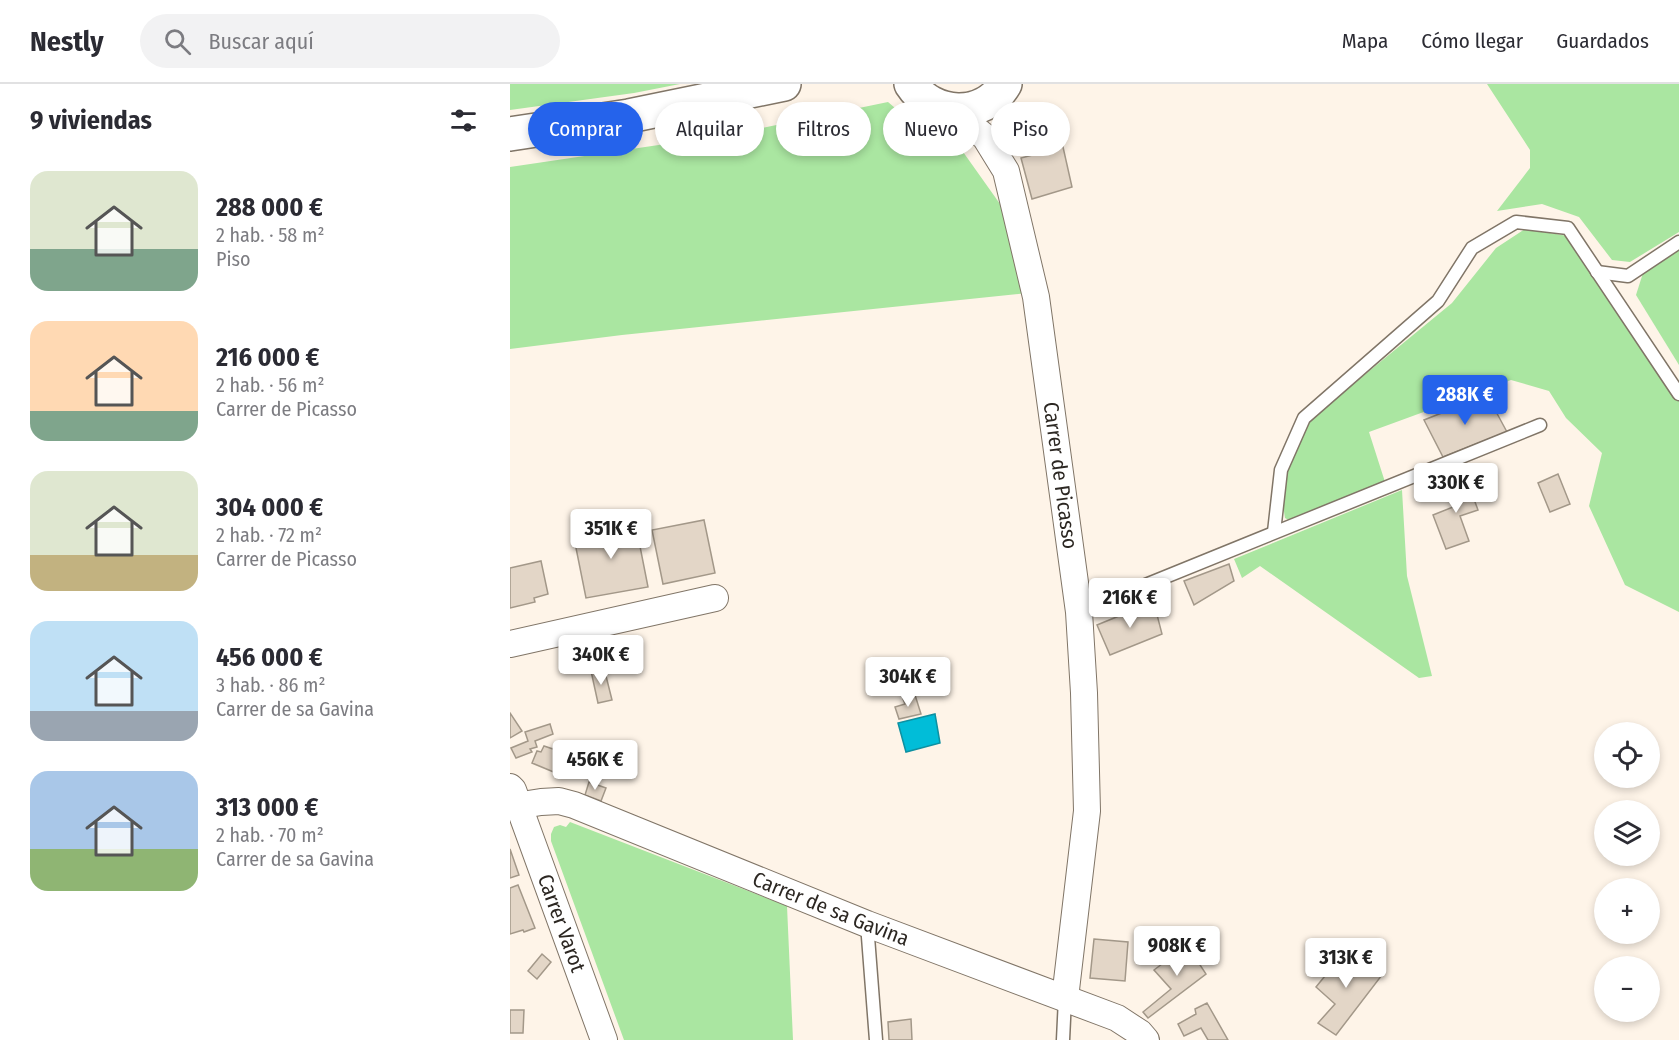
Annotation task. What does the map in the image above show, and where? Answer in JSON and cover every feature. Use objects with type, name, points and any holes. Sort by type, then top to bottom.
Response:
[{"type":"main road","points":[[510,134],[629,116],[784,84]]},
{"type":"main road","points":[[911,84],[922,98],[929,102]]},
{"type":"main road","points":[[979,107],[993,98],[1005,84]]},
{"type":"street","name":"Carrer de Picasso","points":[[979,132],[985,137],[1006,171],[1036,297],[1080,612],[1088,811],[1065,998]]},
{"type":"street","points":[[510,644],[715,598]]},
{"type":"street","name":"Carrer de sa Gavina","points":[[513,800],[560,801],[574,806],[867,924],[1117,1018],[1140,1033],[1146,1040]]},
{"type":"street","name":"Carrer Varot","points":[[513,800],[604,1040]]},
{"type":"lane","points":[[1274,532],[1281,470],[1304,418],[1438,301],[1472,248],[1516,222],[1568,228],[1679,394]]},
{"type":"lane","points":[[1597,272],[1628,276],[1679,242]]},
{"type":"lane","points":[[1080,612],[1540,425]]},
{"type":"lane","points":[[867,924],[876,1040]]},
{"type":"lane","points":[[1063,1040],[1065,998]]},
{"type":"green space","points":[[510,84],[680,84],[568,102],[528,102],[528,108],[510,110]]},
{"type":"green space","points":[[1487,84],[1679,84],[1679,232],[1630,262],[1612,260],[1579,217],[1542,204],[1497,211],[1530,168],[1530,150]]},
{"type":"green space","points":[[883,103],[883,156],[966,156],[1005,211],[1027,293],[622,335],[510,349],[510,167],[584,156],[643,156],[643,147],[655,146],[655,156],[764,156],[764,128],[776,125],[776,156],[871,156],[871,106]]},
{"type":"green space","points":[[1525,229],[1568,236],[1679,401],[1679,612],[1625,585],[1589,506],[1602,453],[1566,418],[1549,391],[1511,380],[1369,432],[1385,482],[1292,522],[1285,518],[1283,505],[1289,461],[1312,418],[1452,303],[1496,248]]},
{"type":"green space","points":[[1679,250],[1679,365],[1636,295],[1643,273]]},
{"type":"green space","points":[[1402,490],[1407,576],[1432,676],[1419,678],[1260,566],[1242,578],[1234,559]]},
{"type":"green space","points":[[570,822],[787,906],[793,1040],[624,1040],[551,841],[554,827],[560,825],[566,827]]},
{"type":"water","points":[[935,714],[940,743],[906,752],[898,723]]},
{"type":"building","points":[[1065,156],[1072,187],[1032,199],[1021,158]]},
{"type":"building","points":[[1487,395],[1507,432],[1443,457],[1424,420]]},
{"type":"building","points":[[1558,474],[1570,504],[1550,512],[1538,483]]},
{"type":"building","points":[[1465,475],[1478,510],[1460,516],[1469,541],[1446,549],[1433,515],[1458,505],[1449,481]]},
{"type":"building","points":[[704,520],[715,573],[663,584],[652,530]]},
{"type":"building","points":[[635,521],[648,587],[586,598],[573,533]]},
{"type":"building","points":[[541,561],[548,594],[534,598],[535,602],[510,608],[510,568]]},
{"type":"building","points":[[1229,564],[1234,581],[1194,605],[1184,581]]},
{"type":"building","points":[[1141,607],[1143,611],[1155,607],[1162,634],[1110,655],[1097,625]]},
{"type":"building","points":[[604,668],[612,700],[598,703],[591,671]]},
{"type":"building","points":[[915,695],[921,714],[899,719],[895,707],[905,704],[903,699]]},
{"type":"building","points":[[510,713],[522,731],[510,738]]},
{"type":"building","points":[[550,724],[553,734],[535,741],[537,747],[530,749],[532,752],[516,758],[511,748],[528,741],[525,732]]},
{"type":"building","points":[[591,741],[612,749],[605,768],[587,761],[580,776],[570,773],[568,778],[532,763],[537,751],[541,752],[544,746],[553,749],[555,745],[569,751],[574,743],[590,747]]},
{"type":"building","points":[[589,782],[606,788],[601,801],[585,795]]},
{"type":"building","points":[[510,849],[519,875],[510,878]]},
{"type":"building","points":[[518,885],[535,928],[510,934],[510,888]]},
{"type":"building","points":[[1094,939],[1128,942],[1125,981],[1090,978]]},
{"type":"building","points":[[1187,945],[1206,974],[1148,1018],[1143,1012],[1171,989],[1154,970]]},
{"type":"building","points":[[1347,949],[1382,975],[1336,1035],[1318,1023],[1335,1004],[1316,987]]},
{"type":"building","points":[[542,954],[551,962],[537,979],[528,971]]},
{"type":"building","points":[[1207,1003],[1228,1040],[1208,1040],[1201,1028],[1184,1036],[1178,1024],[1196,1014],[1195,1009]]},
{"type":"building","points":[[510,1010],[524,1010],[523,1033],[510,1033]]},
{"type":"building","points":[[911,1019],[912,1040],[889,1040],[888,1022]]}]
